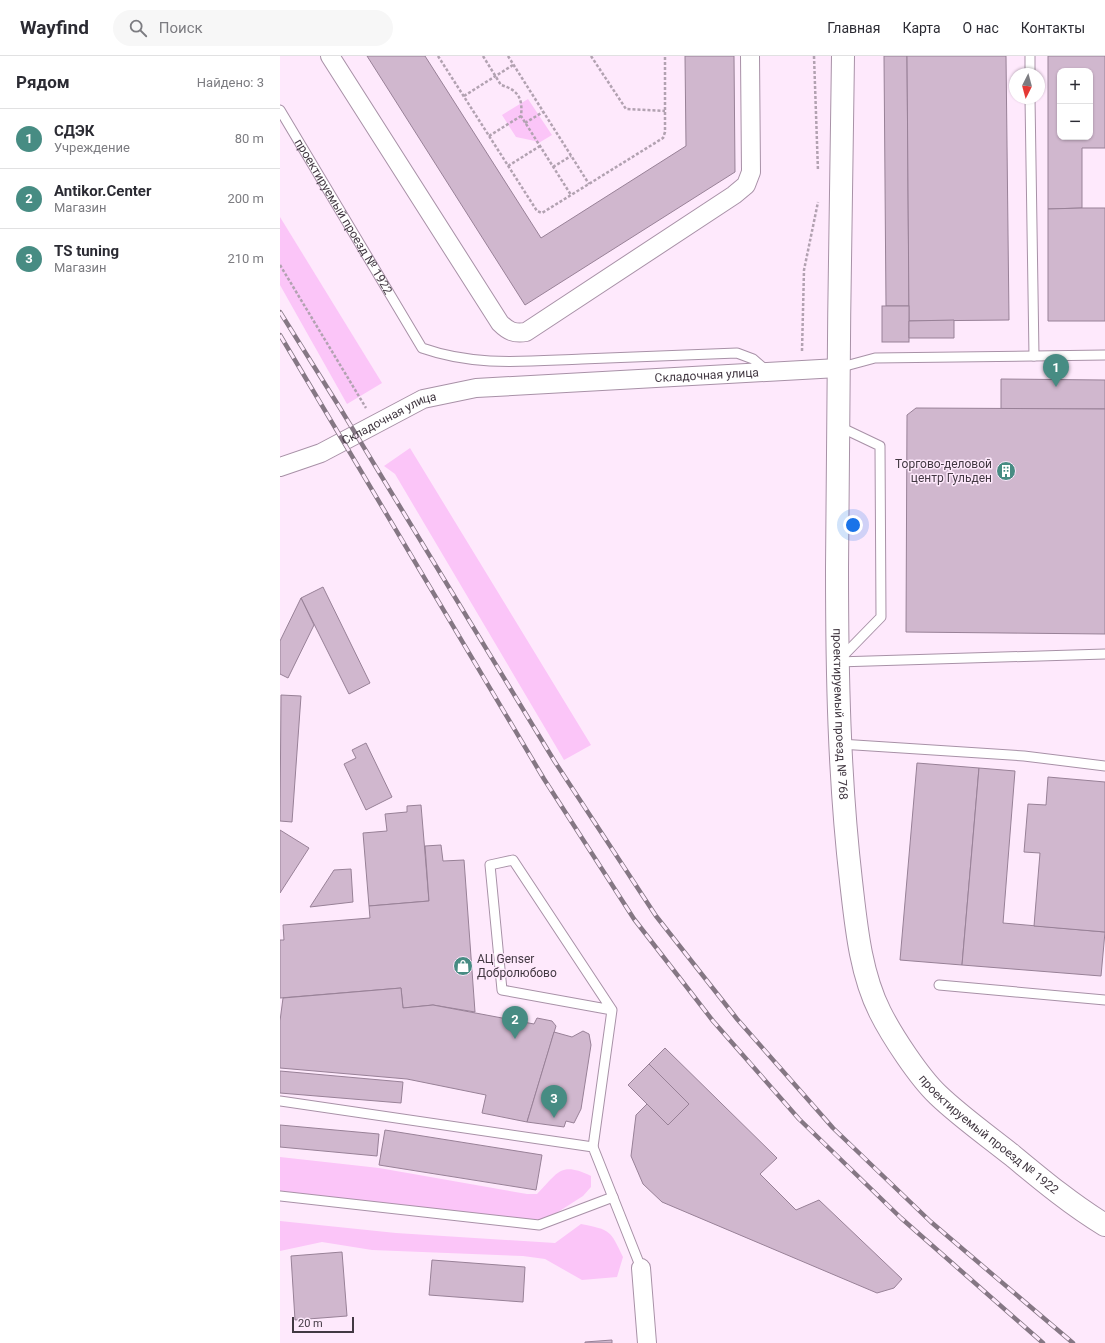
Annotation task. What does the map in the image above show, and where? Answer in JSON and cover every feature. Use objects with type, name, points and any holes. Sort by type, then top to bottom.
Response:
[{"type":"street","points":[[330,56],[500,323],[508,331],[517,333],[526,332],[734,195],[746,185],[751,172],[750,56]]},
{"type":"street","points":[[838,368],[843,56]]},
{"type":"street","name":"Складочная улица","points":[[280,467],[321,453],[423,400],[476,388],[770,373],[838,368]]},
{"type":"street","name":"проектируемый проезд № 768","points":[[838,368],[837,662],[839,744],[845,829],[853,900],[867,976],[879,1010],[902,1048]]},
{"type":"street","name":"проектируемый проезд № 1922","points":[[902,1048],[936,1094],[1084,1212],[1105,1225]]},
{"type":"street","points":[[641,1268],[647,1343]]},
{"type":"lane","points":[[1030,56],[1030,68]]},
{"type":"lane","points":[[1030,104],[1034,356]]},
{"type":"lane","name":"проектируемый проезд № 1922","points":[[280,110],[321,176],[406,324],[422,348],[445,356],[477,361],[515,361],[737,352],[753,359],[770,373]]},
{"type":"lane","points":[[838,368],[875,358],[1105,355]]},
{"type":"lane","points":[[837,662],[881,617],[880,446],[838,426]]},
{"type":"lane","points":[[837,662],[1105,654]]},
{"type":"lane","points":[[839,744],[1024,756],[1105,766]]},
{"type":"lane","points":[[612,1010],[502,990],[490,865],[513,860],[612,1010],[593,1147],[641,1268]]},
{"type":"lane","points":[[939,985],[1105,1000]]},
{"type":"lane","points":[[280,1101],[593,1147]]},
{"type":"lane","points":[[280,1196],[539,1225],[613,1197]]},
{"type":"path","points":[[438,56],[508,166],[540,213],[544,212],[663,138],[665,132],[665,56]]},
{"type":"path","points":[[483,56],[501,85],[508,86],[513,90],[522,104],[521,116],[571,195]]},
{"type":"path","points":[[508,56],[589,184]]},
{"type":"path","points":[[591,56],[626,109],[665,111]]},
{"type":"path","points":[[814,56],[818,174]]},
{"type":"path","points":[[464,96],[513,65]]},
{"type":"path","points":[[525,123],[543,112]]},
{"type":"path","points":[[489,136],[521,116]]},
{"type":"path","points":[[508,166],[540,146]]},
{"type":"path","points":[[553,167],[571,156]]},
{"type":"path","points":[[798,356],[802,351],[804,270],[819,197]]},
{"type":"path","points":[[280,265],[376,424]]},
{"type":"shaded area","points":[[528,99],[552,135],[537,144],[535,141],[516,137],[502,115]]},
{"type":"shaded area","points":[[280,217],[382,383],[347,404],[280,285]]},
{"type":"shaded area","points":[[410,448],[591,745],[564,760],[395,474],[384,466]]},
{"type":"shaded area","points":[[280,1157],[379,1168],[527,1194],[537,1194],[555,1175],[566,1170],[572,1170],[591,1176],[591,1187],[583,1196],[547,1219],[527,1220],[280,1193]]},
{"type":"shaded area","points":[[280,1221],[396,1233],[555,1243],[581,1224],[604,1230],[612,1236],[623,1257],[617,1277],[582,1280],[545,1259],[523,1256],[372,1250],[322,1242],[280,1251]]},
{"type":"building","points":[[367,56],[425,56],[541,238],[686,146],[685,56],[734,56],[735,172],[525,305]]},
{"type":"building","points":[[884,56],[907,56],[909,306],[886,306]]},
{"type":"building","points":[[907,56],[1006,56],[1009,320],[909,321]]},
{"type":"building","points":[[1048,56],[1105,56],[1105,148],[1082,148],[1082,208],[1048,209]]},
{"type":"building","points":[[1105,208],[1105,321],[1048,321],[1048,209]]},
{"type":"building","points":[[882,306],[909,306],[909,342],[882,342]]},
{"type":"building","points":[[954,320],[954,338],[909,338],[909,321]]},
{"type":"building","points":[[1001,379],[1105,380],[1105,409],[1001,409]]},
{"type":"building","name":"Торгово-деловой центр Гульден","points":[[916,408],[1105,409],[1105,634],[906,632],[907,415]]},
{"type":"building","points":[[323,587],[370,683],[349,694],[301,598]]},
{"type":"building","points":[[301,598],[314,625],[288,678],[280,674],[280,641]]},
{"type":"building","points":[[281,695],[301,696],[292,822],[280,821]]},
{"type":"building","points":[[366,743],[392,797],[366,810],[344,764],[356,758],[352,750]]},
{"type":"building","points":[[917,763],[979,768],[962,965],[900,960]]},
{"type":"building","points":[[979,768],[1015,771],[1003,923],[1105,932],[1101,976],[962,965]]},
{"type":"building","points":[[1048,777],[1105,782],[1105,932],[1034,926],[1040,853],[1024,852],[1028,804],[1046,805]]},
{"type":"building","points":[[421,805],[429,901],[369,906],[363,833],[387,831],[385,814],[407,812],[407,806]]},
{"type":"building","points":[[280,830],[309,848],[280,893]]},
{"type":"building","points":[[441,845],[443,861],[464,860],[475,1012],[433,1005],[403,1008],[401,988],[280,998],[280,940],[284,940],[283,925],[370,918],[369,906],[429,901],[425,846]]},
{"type":"building","points":[[351,869],[353,902],[310,907],[334,870]]},
{"type":"building","points":[[401,988],[403,1008],[433,1005],[534,1024],[537,1018],[552,1021],[556,1026],[527,1122],[482,1113],[486,1095],[407,1079],[280,1068],[280,1021],[283,998]]},
{"type":"building","points":[[583,1031],[589,1034],[591,1045],[581,1109],[574,1123],[566,1121],[564,1127],[527,1122],[554,1032],[572,1037]]},
{"type":"building","points":[[665,1048],[777,1158],[760,1174],[796,1210],[819,1200],[902,1279],[894,1288],[877,1293],[662,1202],[643,1184],[631,1156],[636,1115],[647,1104],[668,1125],[689,1104],[649,1064]]},
{"type":"building","points":[[649,1064],[689,1104],[668,1125],[628,1085]]},
{"type":"building","points":[[280,1071],[403,1082],[401,1103],[280,1093]]},
{"type":"building","points":[[280,1125],[379,1134],[377,1156],[280,1147]]},
{"type":"building","points":[[385,1130],[542,1155],[536,1190],[379,1165]]},
{"type":"building","points":[[342,1252],[347,1316],[295,1320],[291,1256]]},
{"type":"building","points":[[432,1260],[525,1267],[523,1302],[429,1295]]},
{"type":"building","points":[[612,1340],[612,1343],[585,1343],[585,1342]]},
{"type":"railway","points":[[280,312],[555,762],[656,916],[737,1019],[833,1128],[931,1222],[1073,1343]]},
{"type":"railway","points":[[280,335],[544,779],[634,919],[713,1021],[799,1119],[901,1218],[1043,1343]]},
{"type":"place","name":"СДЭК","points":[[1056,387]]},
{"type":"place","name":"Торгово-деловой центр Гульден","points":[[1006,471]]},
{"type":"place","name":"АЦ Genser Добролюбово","points":[[463,966]]},
{"type":"place","name":"Antikor.Center","points":[[515,1039]]},
{"type":"place","name":"TS tuning","points":[[554,1118]]}]
